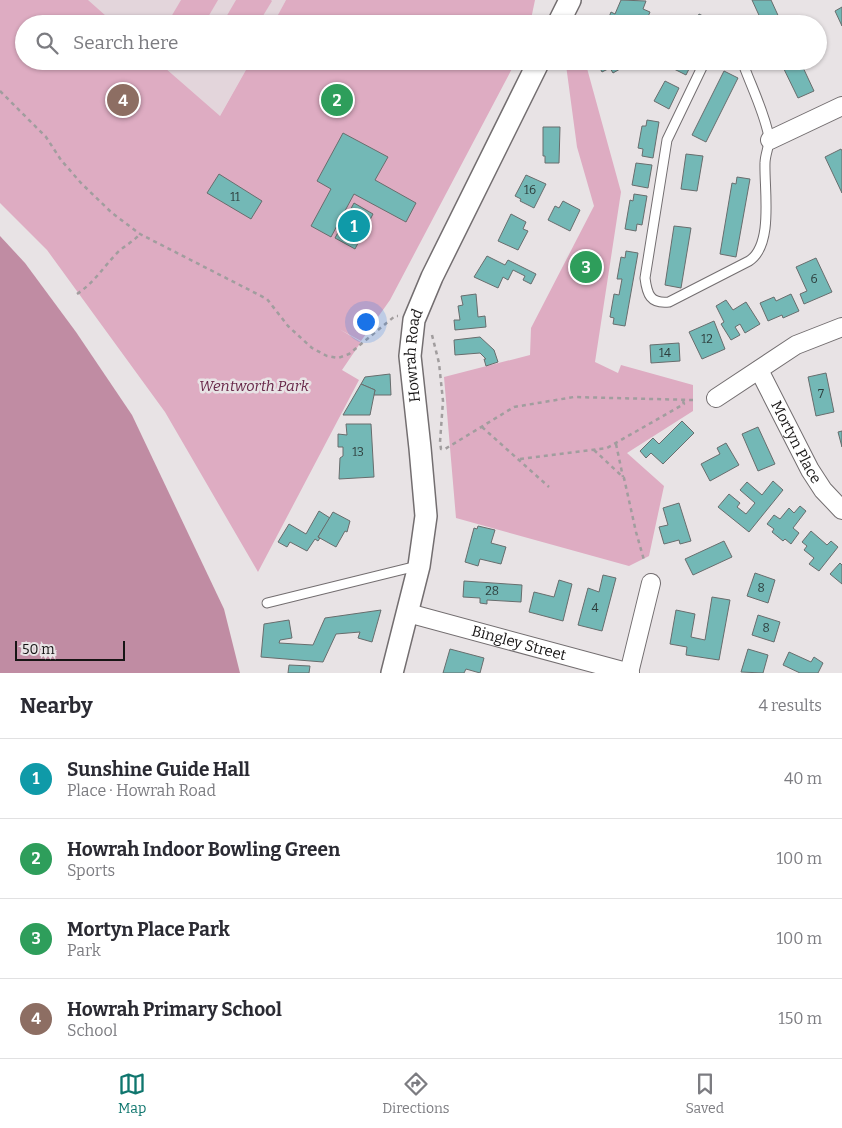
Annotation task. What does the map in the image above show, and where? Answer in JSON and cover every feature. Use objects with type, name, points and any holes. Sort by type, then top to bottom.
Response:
[{"type":"street","points":[[562,15],[570,0]]},
{"type":"street","name":"Howrah Road","points":[[392,673],[419,566],[426,516],[410,356],[414,320],[432,277],[535,70]]},
{"type":"street","points":[[770,140],[842,106]]},
{"type":"street","points":[[716,398],[796,345],[842,327]]},
{"type":"street","name":"Mortyn Place","points":[[759,370],[810,470],[823,490],[842,510]]},
{"type":"street","points":[[630,673],[651,583]]},
{"type":"street","name":"Bingley Street","points":[[408,613],[630,673]]},
{"type":"lane","points":[[701,70],[667,140],[645,278],[647,292],[655,301],[661,303],[669,302],[738,268],[754,258],[762,240],[766,219],[765,164],[770,140],[766,123],[745,70]]},
{"type":"lane","points":[[267,603],[419,566]]},
{"type":"path","points":[[0,91],[46,137],[61,160],[81,183],[112,212],[140,234],[266,299],[300,338],[312,348],[327,356],[338,358],[349,354],[396,316],[403,317]]},
{"type":"path","points":[[77,294],[95,280],[120,251],[136,240],[140,234]]},
{"type":"path","points":[[432,334],[439,362],[444,401],[441,449],[445,449],[482,428],[514,407],[574,398],[693,400]]},
{"type":"path","points":[[520,459],[607,448],[684,404],[684,401]]},
{"type":"path","points":[[482,428],[550,487]]},
{"type":"path","points":[[616,444],[644,560]]},
{"type":"path","points":[[594,450],[624,478]]},
{"type":"shaded area","points":[[0,0],[286,0],[278,15],[15,15],[15,70],[246,70],[213,128],[0,84]]},
{"type":"shaded area","points":[[0,236],[25,263],[76,332],[132,415],[224,609],[240,673],[0,673]]},
{"type":"green space","name":"Wentworth Park","points":[[0,0],[88,0],[105,15],[15,15],[15,70],[167,70],[220,116],[246,70],[511,70],[390,300],[361,341],[339,329],[361,342],[342,370],[359,380],[258,572],[165,412],[47,250],[0,203]]},
{"type":"green space","points":[[181,0],[218,0],[209,15],[172,15]]},
{"type":"green space","points":[[236,0],[272,1],[263,15],[227,15]]},
{"type":"green space","points":[[286,0],[535,0],[532,15],[278,15]]},
{"type":"green space","points":[[567,70],[587,70],[621,192],[595,362],[618,373],[621,365],[693,385],[693,411],[627,453],[664,486],[649,556],[629,566],[456,518],[444,377],[530,355],[531,328],[594,206],[577,147]]},
{"type":"building","points":[[621,0],[646,1],[643,9],[650,12],[649,15],[610,15],[611,12],[615,14]]},
{"type":"building","points":[[752,0],[771,0],[778,15],[759,15]]},
{"type":"building","points":[[842,7],[842,26],[835,11]]},
{"type":"building","points":[[676,70],[688,70],[686,75]]},
{"type":"building","points":[[784,70],[804,70],[814,91],[798,98]]},
{"type":"building","points":[[724,71],[738,78],[706,142],[692,135]]},
{"type":"building","points":[[665,81],[679,88],[669,109],[654,101]]},
{"type":"building","points":[[647,120],[659,122],[653,158],[642,156],[643,149],[638,148],[642,126],[646,126]]},
{"type":"building","points":[[543,127],[560,127],[559,163],[545,163],[545,156],[543,156]]},
{"type":"building","points":[[343,133],[388,157],[375,180],[416,203],[406,222],[354,194],[331,237],[311,226],[331,189],[317,181]]},
{"type":"building","points":[[841,149],[842,151],[842,193],[825,157]]},
{"type":"building","points":[[686,154],[703,156],[697,191],[681,189]]},
{"type":"building","points":[[636,163],[652,165],[648,188],[632,185]]},
{"type":"building","points":[[219,174],[262,201],[251,219],[207,193]]},
{"type":"building","points":[[526,175],[546,184],[534,208],[520,201],[521,199],[515,196]]},
{"type":"building","points":[[737,177],[750,179],[736,257],[720,254],[732,183],[736,184]]},
{"type":"building","points":[[634,194],[647,196],[642,225],[637,224],[636,231],[625,229],[630,200],[633,201]]},
{"type":"building","points":[[563,201],[580,210],[570,231],[548,220],[555,206],[559,208]]},
{"type":"building","points":[[354,203],[373,214],[355,249],[335,238]]},
{"type":"building","points":[[511,214],[526,222],[523,229],[528,231],[518,250],[498,241]]},
{"type":"building","points":[[674,226],[691,228],[681,288],[665,285]]},
{"type":"building","points":[[626,251],[638,253],[625,326],[613,324],[614,318],[610,317],[614,294],[619,295],[622,279],[617,279],[621,257],[625,258]]},
{"type":"building","points":[[487,256],[505,265],[508,260],[536,274],[531,284],[523,280],[525,276],[513,270],[508,280],[503,277],[498,288],[474,277]]},
{"type":"building","points":[[816,258],[832,292],[804,304],[800,294],[807,291],[796,267]]},
{"type":"building","points":[[476,294],[478,317],[485,316],[486,327],[455,330],[454,320],[460,320],[458,306],[463,305],[461,296]]},
{"type":"building","points":[[791,294],[799,311],[783,318],[782,315],[768,321],[760,303],[774,297],[776,301]]},
{"type":"building","points":[[726,300],[733,310],[746,302],[760,324],[745,333],[740,324],[735,327],[740,335],[731,340],[721,324],[724,322],[716,306]]},
{"type":"building","points":[[714,321],[725,349],[702,359],[689,332]]},
{"type":"building","points":[[480,337],[494,350],[498,362],[486,366],[484,359],[486,359],[480,353],[455,355],[454,340]]},
{"type":"building","points":[[679,343],[680,361],[651,363],[650,345]]},
{"type":"building","points":[[826,373],[834,412],[816,416],[808,377]]},
{"type":"building","points":[[390,374],[391,395],[374,395],[375,390],[361,384],[365,377]]},
{"type":"building","points":[[361,384],[375,390],[370,415],[343,415]]},
{"type":"building","points":[[682,421],[694,433],[663,464],[651,453],[646,458],[640,451],[653,438],[659,444]]},
{"type":"building","points":[[346,424],[371,424],[374,477],[339,479],[340,458],[343,456],[343,447],[338,447],[338,434],[347,435]]},
{"type":"building","points":[[758,427],[775,464],[758,471],[742,434]]},
{"type":"building","points":[[842,431],[842,447],[838,432]]},
{"type":"building","points":[[726,443],[739,465],[710,481],[701,464],[720,454],[717,448]]},
{"type":"building","points":[[773,481],[783,490],[749,532],[718,507],[729,494],[740,503],[737,507],[746,514],[755,503],[740,490],[747,482],[762,495]]},
{"type":"building","points":[[679,503],[691,541],[680,544],[679,540],[664,544],[659,527],[668,525],[663,508]]},
{"type":"building","points":[[800,506],[806,511],[793,528],[799,533],[791,544],[785,539],[783,541],[772,532],[774,529],[767,524],[774,515],[780,519],[789,508],[794,513]]},
{"type":"building","points":[[319,511],[330,518],[318,537],[320,538],[318,541],[315,539],[307,551],[290,542],[287,547],[278,542],[289,524],[306,534]]},
{"type":"building","points":[[333,512],[350,521],[347,532],[345,531],[336,547],[318,537]]},
{"type":"building","points":[[478,526],[495,530],[491,543],[506,547],[501,564],[480,559],[478,566],[465,562],[474,528],[477,529]]},
{"type":"building","points":[[811,531],[827,545],[831,541],[838,547],[819,571],[809,564],[814,558],[804,550],[807,546],[802,542]]},
{"type":"building","points":[[724,541],[732,557],[693,575],[685,559]]},
{"type":"building","points":[[840,563],[842,565],[842,584],[830,574]]},
{"type":"building","points":[[755,573],[775,580],[768,603],[747,596]]},
{"type":"building","points":[[603,575],[616,578],[602,631],[578,625],[588,588],[599,592]]},
{"type":"building","points":[[559,580],[572,584],[563,621],[529,612],[534,592],[554,597]]},
{"type":"building","points":[[464,581],[522,585],[521,602],[487,600],[487,604],[480,603],[480,598],[463,597]]},
{"type":"building","points":[[712,597],[730,600],[719,660],[686,655],[687,647],[670,644],[676,610],[695,614],[691,637],[705,640]]},
{"type":"building","points":[[381,610],[372,642],[358,638],[360,632],[336,634],[323,662],[261,657],[264,624],[289,620],[292,638],[280,640],[279,643],[313,645],[325,618]]},
{"type":"building","points":[[758,615],[780,622],[774,642],[752,635]]},
{"type":"building","points":[[450,649],[484,658],[480,673],[466,669],[464,673],[443,673]]},
{"type":"building","points":[[748,649],[768,655],[763,673],[741,672]]},
{"type":"building","points":[[789,652],[811,662],[814,657],[823,663],[818,673],[800,673],[783,665]]},
{"type":"building","points":[[289,665],[310,666],[309,673],[288,673]]},
{"type":"place","name":"Howrah Primary School","points":[[123,100]]},
{"type":"place","name":"Howrah Indoor Bowling Green","points":[[337,100]]},
{"type":"place","name":"Sunshine Guide Hall","points":[[354,226]]},
{"type":"place","name":"Mortyn Place Park","points":[[586,267]]}]
